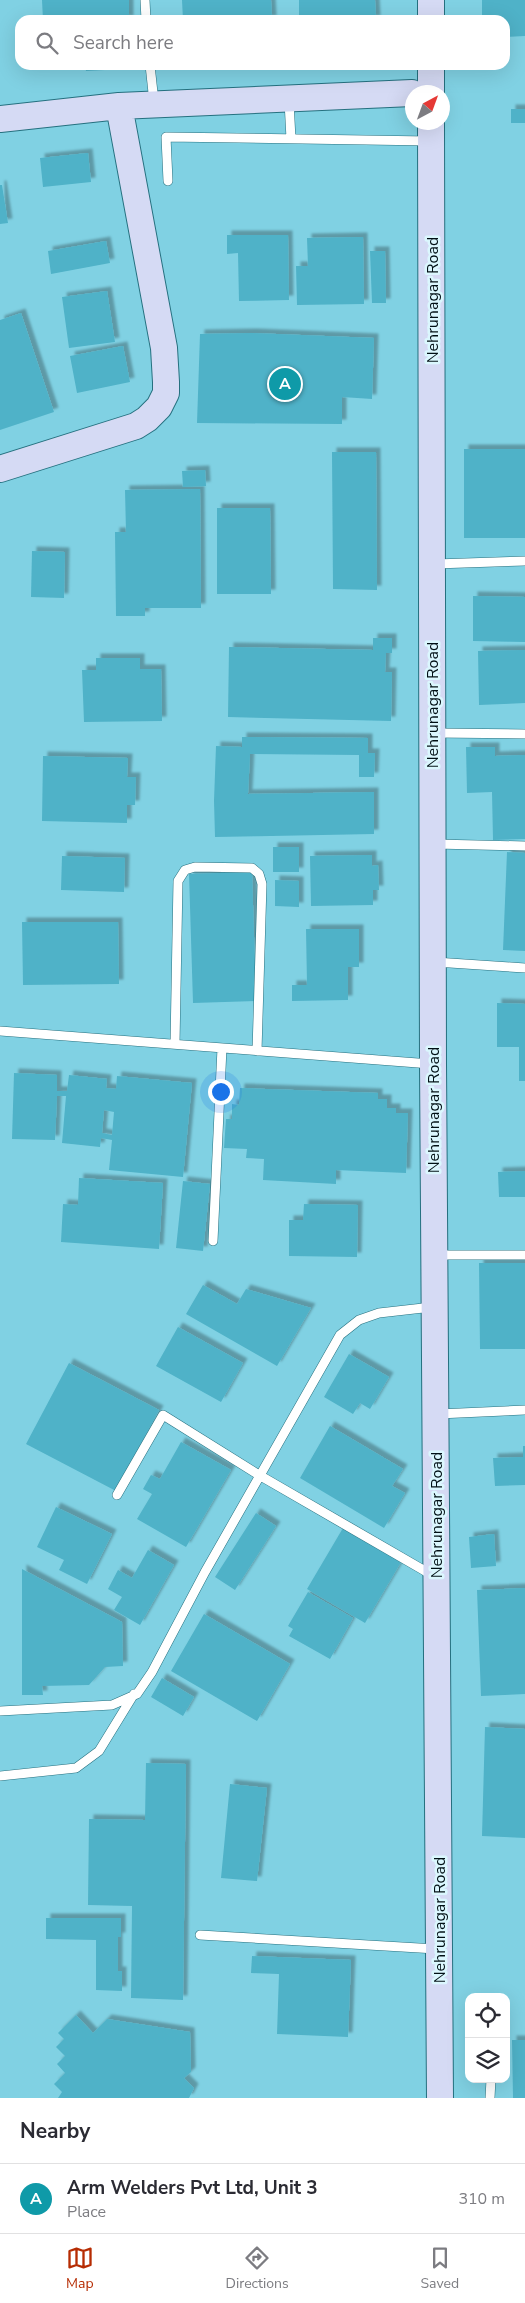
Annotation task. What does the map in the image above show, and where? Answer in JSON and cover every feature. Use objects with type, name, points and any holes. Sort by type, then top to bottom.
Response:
[{"type":"street","points":[[431,0],[431,15]]},
{"type":"street","points":[[431,70],[431,85]]},
{"type":"street","points":[[0,119],[119,106],[405,93]]},
{"type":"street","points":[[0,469],[136,426],[147,419],[158,407],[166,393],[164,348],[119,106]]},
{"type":"street","name":"Nehrunagar Road","points":[[431,132],[432,1064],[440,2098]]},
{"type":"lane","points":[[145,0],[146,15]]},
{"type":"lane","points":[[151,70],[154,104]]},
{"type":"lane","points":[[289,99],[291,139]]},
{"type":"lane","points":[[168,181],[166,137],[291,139],[431,132]]},
{"type":"lane","points":[[432,564],[525,561]]},
{"type":"lane","points":[[432,733],[525,734]]},
{"type":"lane","points":[[432,844],[525,846]]},
{"type":"lane","points":[[174,1044],[178,881],[185,870],[195,866],[252,868],[259,874],[262,884],[257,1051]]},
{"type":"lane","points":[[432,962],[525,968]]},
{"type":"lane","points":[[0,1031],[432,1064]]},
{"type":"lane","points":[[213,1241],[222,1048]]},
{"type":"lane","points":[[434,1255],[525,1255]]},
{"type":"lane","points":[[0,1711],[112,1705],[137,1694],[152,1672],[259,1475],[340,1334],[359,1320],[380,1313],[435,1307]]},
{"type":"lane","points":[[435,1414],[525,1410]]},
{"type":"lane","points":[[118,1495],[163,1416],[259,1475],[436,1578]]},
{"type":"lane","points":[[0,1776],[76,1768],[100,1751],[134,1694]]},
{"type":"lane","points":[[200,1935],[439,1949]]},
{"type":"lane","points":[[490,2098],[491,2083]]},
{"type":"shaded area","points":[[0,0],[525,0],[525,2098],[0,2098]]},
{"type":"building","points":[[42,0],[129,0],[129,15],[43,15]]},
{"type":"building","points":[[182,0],[271,0],[272,15],[183,15]]},
{"type":"building","points":[[299,0],[375,0],[376,15],[299,15]]},
{"type":"building","points":[[482,0],[525,0],[525,36],[510,37],[510,15],[482,15]]},
{"type":"building","points":[[511,109],[525,109],[525,123],[511,123]]},
{"type":"building","points":[[88,153],[91,182],[43,187],[40,158]]},
{"type":"building","points":[[0,185],[2,185],[8,223],[0,224]]},
{"type":"building","points":[[227,235],[288,235],[289,300],[239,301],[238,253],[227,254]]},
{"type":"building","points":[[363,237],[364,304],[297,305],[296,266],[308,266],[307,238]]},
{"type":"building","points":[[106,241],[110,263],[51,274],[48,251]]},
{"type":"building","points":[[370,251],[385,251],[386,303],[372,303]]},
{"type":"building","points":[[107,291],[115,342],[69,348],[62,297]]},
{"type":"building","points":[[21,313],[54,412],[0,430],[0,320]]},
{"type":"building","points":[[252,333],[374,338],[372,399],[342,397],[342,424],[197,423],[200,334]]},
{"type":"building","points":[[123,346],[130,382],[77,393],[70,356]]},
{"type":"building","points":[[464,449],[525,449],[525,538],[464,538]]},
{"type":"building","points":[[332,452],[376,452],[377,590],[333,589]]},
{"type":"building","points":[[205,470],[206,486],[183,487],[182,471]]},
{"type":"building","points":[[200,489],[201,608],[145,608],[145,616],[116,616],[115,532],[126,532],[125,490]]},
{"type":"building","points":[[217,508],[270,508],[271,594],[217,594]]},
{"type":"building","points":[[32,551],[65,552],[64,598],[31,597]]},
{"type":"building","points":[[473,596],[525,597],[525,642],[473,641]]},
{"type":"building","points":[[373,638],[392,638],[392,653],[386,653],[385,672],[392,672],[391,721],[228,717],[229,647],[373,650]]},
{"type":"building","points":[[525,650],[525,703],[479,705],[478,651]]},
{"type":"building","points":[[96,658],[140,658],[140,669],[161,669],[162,721],[84,722],[82,670],[96,670]]},
{"type":"building","points":[[242,737],[368,738],[368,753],[375,753],[374,777],[359,777],[359,755],[250,754],[248,794],[374,792],[374,834],[215,837],[216,746],[242,747]]},
{"type":"building","points":[[466,747],[495,747],[495,756],[525,755],[525,839],[493,840],[492,792],[467,793]]},
{"type":"building","points":[[43,756],[128,758],[127,777],[136,777],[135,805],[127,805],[127,823],[42,821]]},
{"type":"building","points":[[273,847],[299,847],[299,872],[273,872]]},
{"type":"building","points":[[507,852],[525,853],[525,951],[503,950]]},
{"type":"building","points":[[372,855],[372,866],[378,865],[379,890],[373,890],[373,905],[311,906],[310,856]]},
{"type":"building","points":[[62,856],[125,858],[124,892],[61,890]]},
{"type":"building","points":[[252,872],[256,1001],[193,1003],[189,874]]},
{"type":"building","points":[[275,880],[299,881],[299,907],[275,906]]},
{"type":"building","points":[[22,922],[118,922],[119,984],[23,985]]},
{"type":"building","points":[[306,929],[359,929],[359,967],[348,967],[348,1000],[292,1001],[292,985],[307,985]]},
{"type":"building","points":[[497,1003],[525,1004],[525,1081],[519,1081],[519,1047],[497,1047]]},
{"type":"building","points":[[14,1073],[57,1075],[57,1091],[67,1091],[69,1075],[107,1079],[106,1088],[116,1089],[117,1076],[192,1083],[183,1177],[109,1170],[112,1140],[101,1138],[100,1147],[62,1143],[66,1096],[57,1096],[55,1140],[12,1139]],"holes":[[[104,1110],[114,1112],[112,1135],[102,1133]]]},
{"type":"building","points":[[240,1088],[378,1093],[378,1099],[387,1099],[387,1108],[396,1108],[396,1113],[408,1113],[406,1173],[336,1170],[336,1184],[263,1180],[264,1159],[246,1158],[247,1149],[224,1148],[226,1119],[232,1119],[232,1104],[239,1105]]},
{"type":"building","points":[[525,1171],[525,1197],[499,1197],[498,1172]]},
{"type":"building","points":[[79,1178],[163,1183],[159,1249],[61,1242],[63,1204],[78,1205]]},
{"type":"building","points":[[183,1181],[210,1184],[203,1251],[176,1248]]},
{"type":"building","points":[[304,1204],[358,1205],[357,1257],[289,1256],[289,1220],[303,1220]]},
{"type":"building","points":[[479,1263],[525,1263],[525,1349],[480,1349]]},
{"type":"building","points":[[203,1285],[237,1304],[246,1289],[311,1308],[277,1366],[186,1314]]},
{"type":"building","points":[[178,1327],[243,1363],[221,1402],[156,1366]]},
{"type":"building","points":[[349,1354],[389,1377],[370,1409],[360,1403],[353,1414],[324,1397]]},
{"type":"building","points":[[69,1363],[159,1410],[116,1491],[26,1444]]},
{"type":"building","points":[[330,1426],[403,1469],[392,1486],[405,1493],[384,1528],[300,1478]]},
{"type":"building","points":[[181,1442],[231,1470],[186,1547],[137,1519],[152,1494],[143,1489],[151,1475],[160,1479]]},
{"type":"building","points":[[523,1446],[525,1446],[525,1485],[495,1486],[493,1458],[523,1457]]},
{"type":"building","points":[[56,1507],[112,1534],[87,1584],[59,1570],[64,1560],[37,1547]]},
{"type":"building","points":[[256,1513],[276,1526],[235,1590],[215,1577]]},
{"type":"building","points":[[343,1528],[401,1562],[365,1623],[307,1589]]},
{"type":"building","points":[[494,1534],[496,1566],[471,1568],[469,1537]]},
{"type":"building","points":[[148,1550],[174,1565],[140,1625],[114,1610],[122,1597],[108,1589],[118,1570],[132,1578]]},
{"type":"building","points":[[22,1569],[122,1622],[123,1666],[105,1667],[89,1685],[42,1686],[43,1695],[22,1695]]},
{"type":"building","points":[[525,1588],[525,1694],[481,1696],[477,1590]]},
{"type":"building","points":[[308,1592],[353,1618],[330,1659],[289,1636],[293,1629],[288,1626]]},
{"type":"building","points":[[204,1614],[290,1664],[257,1721],[171,1671]]},
{"type":"building","points":[[162,1678],[194,1697],[183,1716],[151,1697]]},
{"type":"building","points":[[485,1727],[525,1729],[525,1838],[482,1836]]},
{"type":"building","points":[[146,1763],[186,1764],[183,2000],[131,1998],[132,1906],[88,1905],[89,1819],[145,1820]]},
{"type":"building","points":[[230,1784],[267,1788],[257,1881],[221,1878]]},
{"type":"building","points":[[46,1918],[121,1918],[121,1937],[118,1937],[118,1971],[122,1971],[122,1991],[96,1990],[96,1940],[46,1939]]},
{"type":"building","points":[[252,1956],[351,1960],[348,2037],[277,2034],[279,1974],[251,1973]]},
{"type":"building","points":[[76,2015],[93,2033],[107,2019],[190,2032],[191,2072],[184,2078],[194,2088],[189,2098],[58,2098],[62,2092],[54,2084],[65,2073],[57,2064],[65,2056],[56,2047],[64,2039],[58,2033]]},
{"type":"building","points":[[512,2040],[525,2040],[525,2098],[513,2098]]},
{"type":"place","name":"Arm Welders Pvt Ltd, Unit 3","points":[[285,384]]}]
